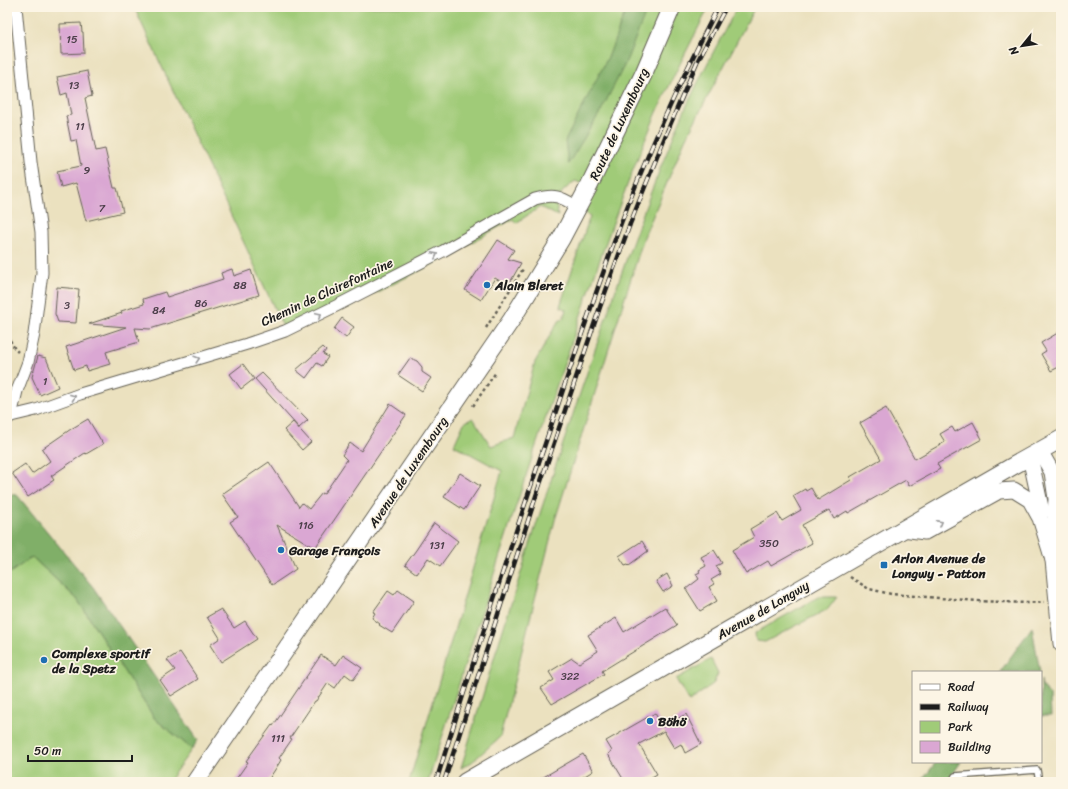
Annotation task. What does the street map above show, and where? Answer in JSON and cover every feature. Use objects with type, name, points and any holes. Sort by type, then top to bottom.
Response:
[{"type":"main road","name":"Route de Luxembourg","points":[[561,239],[589,186],[643,75],[672,7]]},
{"type":"main road","name":"Avenue de Luxembourg","points":[[195,782],[504,331],[561,239]]},
{"type":"main road","name":"Avenue de Longwy","points":[[473,779],[835,568],[1061,439]]},
{"type":"main road","points":[[1035,454],[1052,472],[1059,492],[1053,560]]},
{"type":"main road","points":[[1035,454],[1053,560],[1061,644]]},
{"type":"main road","points":[[903,530],[925,532],[999,491],[1014,490],[1030,500],[1040,518],[1053,560]]},
{"type":"street","points":[[9,417],[28,362],[34,334],[42,273],[40,232],[31,162],[16,7]]},
{"type":"street","name":"Chemin de Clairefontaine","points":[[9,417],[36,410],[80,394],[285,331],[443,251],[535,199],[546,196],[560,196],[578,206]]},
{"type":"lane","points":[[952,782],[955,776],[1037,770],[1039,782]]},
{"type":"path","points":[[835,568],[869,589],[891,594],[977,601],[1028,603],[1057,602]]},
{"type":"green space","points":[[134,7],[709,7],[679,66],[639,154],[607,240],[513,515],[428,782],[409,782],[502,471],[454,445],[464,423],[473,418],[491,446],[514,438],[535,362],[557,323],[563,318],[566,310],[560,306],[590,216],[578,207],[589,186],[575,181],[563,191],[556,203],[558,216],[540,207],[516,223],[513,219],[433,264],[339,311],[337,307],[285,331]]},
{"type":"green space","points":[[627,7],[648,7],[625,64],[601,111],[568,164],[565,141],[609,55]]},
{"type":"green space","points":[[737,7],[755,7],[685,140],[644,237],[555,520],[500,737],[472,762],[461,768],[507,616],[590,364],[640,220],[688,102]]},
{"type":"green space","points":[[7,494],[17,495],[93,587],[198,740],[192,749],[155,719],[77,599],[32,557],[7,575]]},
{"type":"green space","name":"Complexe sportif de la Spetz","points":[[32,557],[77,599],[155,719],[192,749],[168,782],[7,782],[7,575]]},
{"type":"green space","points":[[818,597],[837,597],[828,609],[765,642],[756,641],[755,633]]},
{"type":"green space","points":[[1032,627],[1040,671],[1001,671]]},
{"type":"green space","points":[[711,659],[718,673],[714,683],[689,702],[676,679]]},
{"type":"green space","points":[[1042,686],[1050,695],[1051,716],[1042,716]]},
{"type":"green space","points":[[935,763],[960,763],[947,782],[921,782]]},
{"type":"building","points":[[81,23],[84,53],[61,54],[60,24]]},
{"type":"building","points":[[87,71],[92,96],[85,98],[96,151],[105,149],[114,188],[117,188],[123,212],[86,221],[76,183],[61,187],[57,171],[81,166],[76,140],[71,141],[66,116],[71,115],[67,93],[61,95],[57,77]]},
{"type":"building","points":[[498,240],[514,250],[508,259],[521,263],[508,286],[495,278],[481,300],[465,290]]},
{"type":"building","points":[[232,269],[234,276],[251,270],[259,295],[150,329],[135,328],[139,342],[106,352],[110,364],[87,371],[86,366],[74,370],[66,347],[126,327],[89,324],[122,313],[121,311],[144,304],[143,299],[165,292],[167,297],[223,279],[221,273]]},
{"type":"building","points":[[57,287],[79,289],[76,323],[58,322],[55,314]]},
{"type":"building","points":[[342,318],[354,327],[346,338],[334,329]]},
{"type":"building","points":[[1061,331],[1061,366],[1051,371],[1041,354],[1046,351],[1041,343]]},
{"type":"building","points":[[323,347],[326,350],[323,354],[328,357],[322,366],[317,363],[306,378],[296,370]]},
{"type":"building","points":[[38,356],[46,358],[58,387],[40,395],[32,377]]},
{"type":"building","points":[[410,358],[417,361],[422,367],[422,372],[431,378],[422,391],[398,375]]},
{"type":"building","points":[[243,364],[254,379],[241,389],[230,374]]},
{"type":"building","points":[[262,373],[308,420],[299,428],[255,379]]},
{"type":"building","points":[[390,404],[406,415],[315,548],[277,525],[296,569],[272,585],[230,522],[238,517],[222,494],[269,462],[299,507],[302,503],[309,509],[322,493],[324,494],[347,460],[342,455],[350,443],[361,451]]},
{"type":"building","points":[[886,408],[915,459],[945,442],[940,434],[952,427],[955,432],[973,422],[982,439],[937,464],[940,469],[909,486],[906,480],[848,513],[847,511],[834,519],[829,510],[802,525],[812,543],[771,566],[768,561],[746,574],[732,550],[754,537],[750,529],[777,513],[782,521],[801,510],[793,496],[805,489],[806,491],[811,488],[818,500],[851,480],[850,477],[881,459],[860,423]]},
{"type":"building","points":[[88,419],[103,444],[86,454],[85,453],[51,476],[54,480],[28,497],[12,473],[25,464],[32,474],[50,461],[42,449]]},
{"type":"building","points":[[293,422],[311,442],[302,450],[284,430]]},
{"type":"building","points":[[460,473],[480,486],[464,510],[444,497]]},
{"type":"building","points":[[434,523],[458,541],[440,566],[428,558],[417,574],[405,565]]},
{"type":"building","points":[[642,541],[648,551],[629,565],[625,565],[619,556]]},
{"type":"building","points":[[714,550],[722,563],[716,566],[721,574],[711,580],[714,584],[709,587],[717,601],[700,611],[686,589],[699,579],[696,574],[700,572],[699,570],[706,566],[701,557]]},
{"type":"building","points":[[667,574],[673,586],[663,592],[656,581]]},
{"type":"building","points":[[398,590],[414,601],[392,633],[379,625],[380,624],[372,618],[375,613],[373,612],[388,591],[394,595]]},
{"type":"building","points":[[665,607],[677,625],[602,671],[604,674],[552,704],[541,688],[554,680],[549,672],[572,658],[579,663],[598,651],[588,635],[616,618],[624,632]]},
{"type":"building","points":[[221,609],[234,628],[245,621],[257,639],[221,662],[210,645],[220,638],[207,617]]},
{"type":"building","points":[[180,652],[198,679],[171,696],[160,680],[175,670],[167,660]]},
{"type":"building","points":[[321,655],[336,665],[343,655],[362,668],[353,680],[345,674],[335,688],[328,683],[290,738],[292,739],[279,758],[281,760],[267,782],[234,782],[248,762],[246,761],[272,725],[273,726]]},
{"type":"building","points":[[655,713],[662,727],[686,714],[701,744],[685,753],[681,744],[674,748],[664,731],[639,744],[657,774],[643,782],[625,782],[608,754],[612,751],[606,741]]},
{"type":"building","points":[[583,754],[593,771],[575,782],[535,782]]},
{"type":"railway","points":[[436,782],[522,512],[621,223],[666,114],[718,7]]},
{"type":"railway","points":[[444,782],[536,496],[600,307],[630,224],[697,62],[726,7]]},
{"type":"place","name":"Alain Bleret","points":[[487,285]]},
{"type":"place","name":"Garage François","points":[[281,550]]},
{"type":"place","name":"Arlon Avenue de Longwy - Patton","points":[[884,565]]},
{"type":"place","name":"Complexe sportif de la Spetz","points":[[44,660]]},
{"type":"place","name":"Böhö","points":[[650,721]]}]
